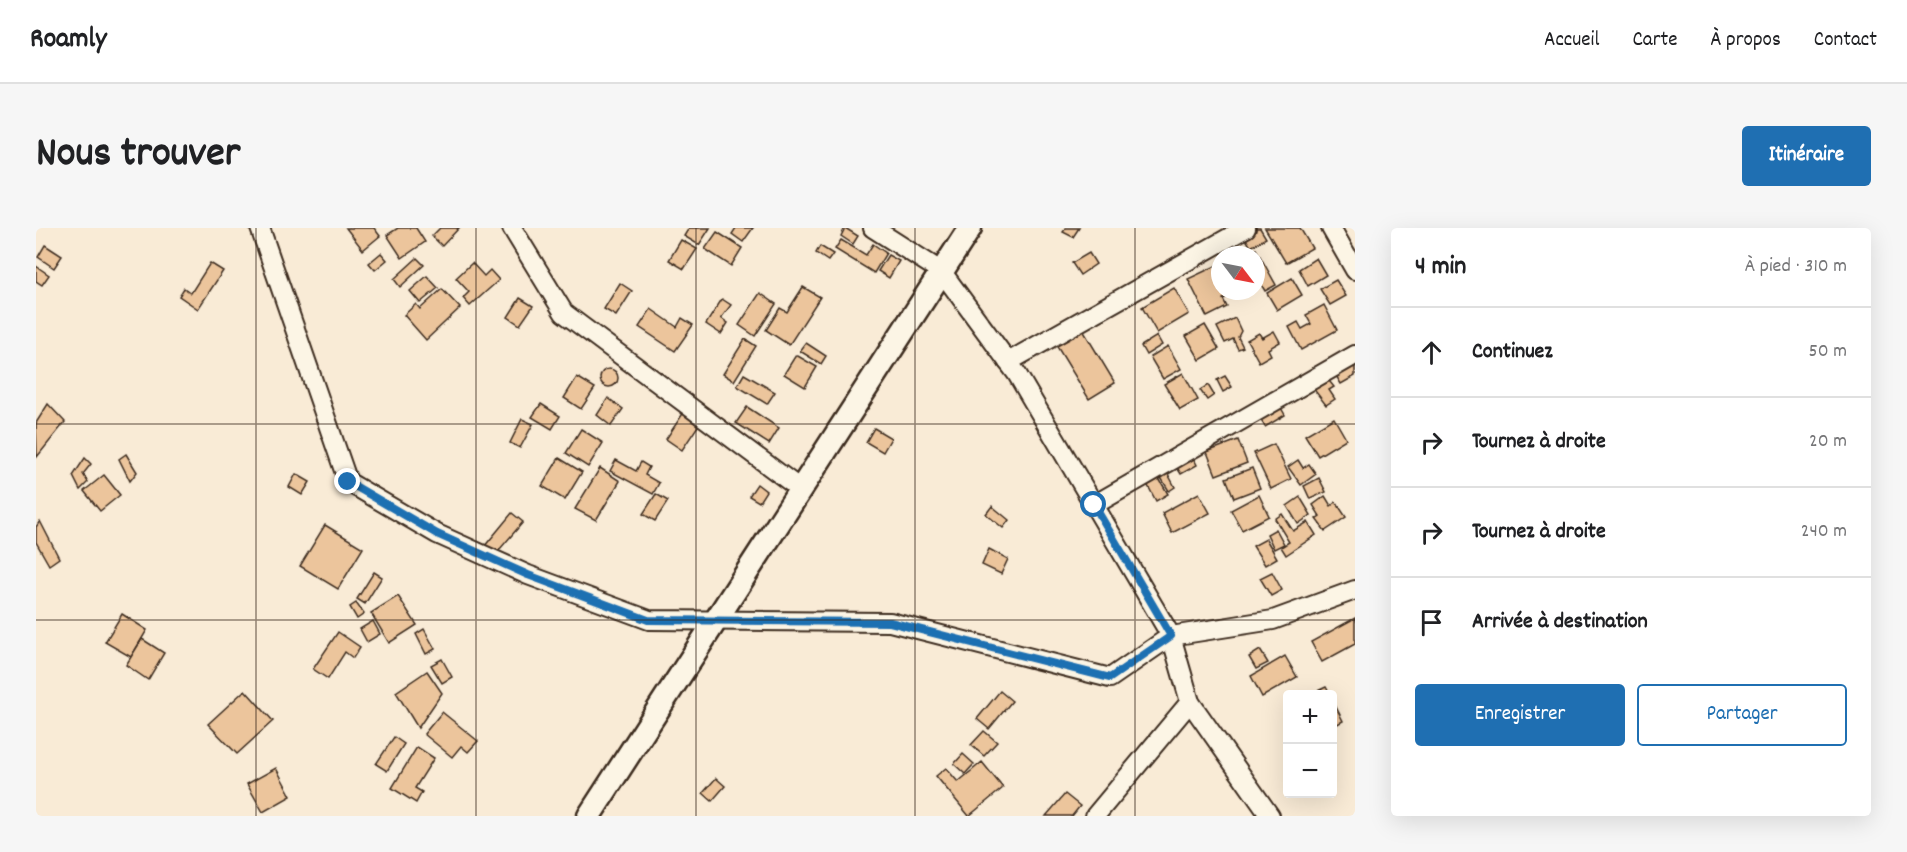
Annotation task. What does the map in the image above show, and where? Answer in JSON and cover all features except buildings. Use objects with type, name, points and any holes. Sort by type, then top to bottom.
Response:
[{"type":"street","points":[[260,228],[348,482],[437,534],[528,575],[648,620],[890,622],[1110,678],[1171,636],[1273,620],[1355,590]]},
{"type":"street","points":[[512,228],[564,313],[800,489]]},
{"type":"street","points":[[873,228],[942,272],[1008,362],[1171,636],[1190,702],[1270,816]]},
{"type":"street","points":[[589,816],[881,361],[970,228]]},
{"type":"street","points":[[1008,362],[1246,228]]},
{"type":"street","points":[[1331,228],[1355,270]]},
{"type":"street","points":[[1094,505],[1355,355]]},
{"type":"street","points":[[1095,816],[1190,702]]},
{"type":"route","points":[[348,482],[437,534],[528,575],[648,620],[890,622],[1110,678],[1171,636],[1094,505]]}]
